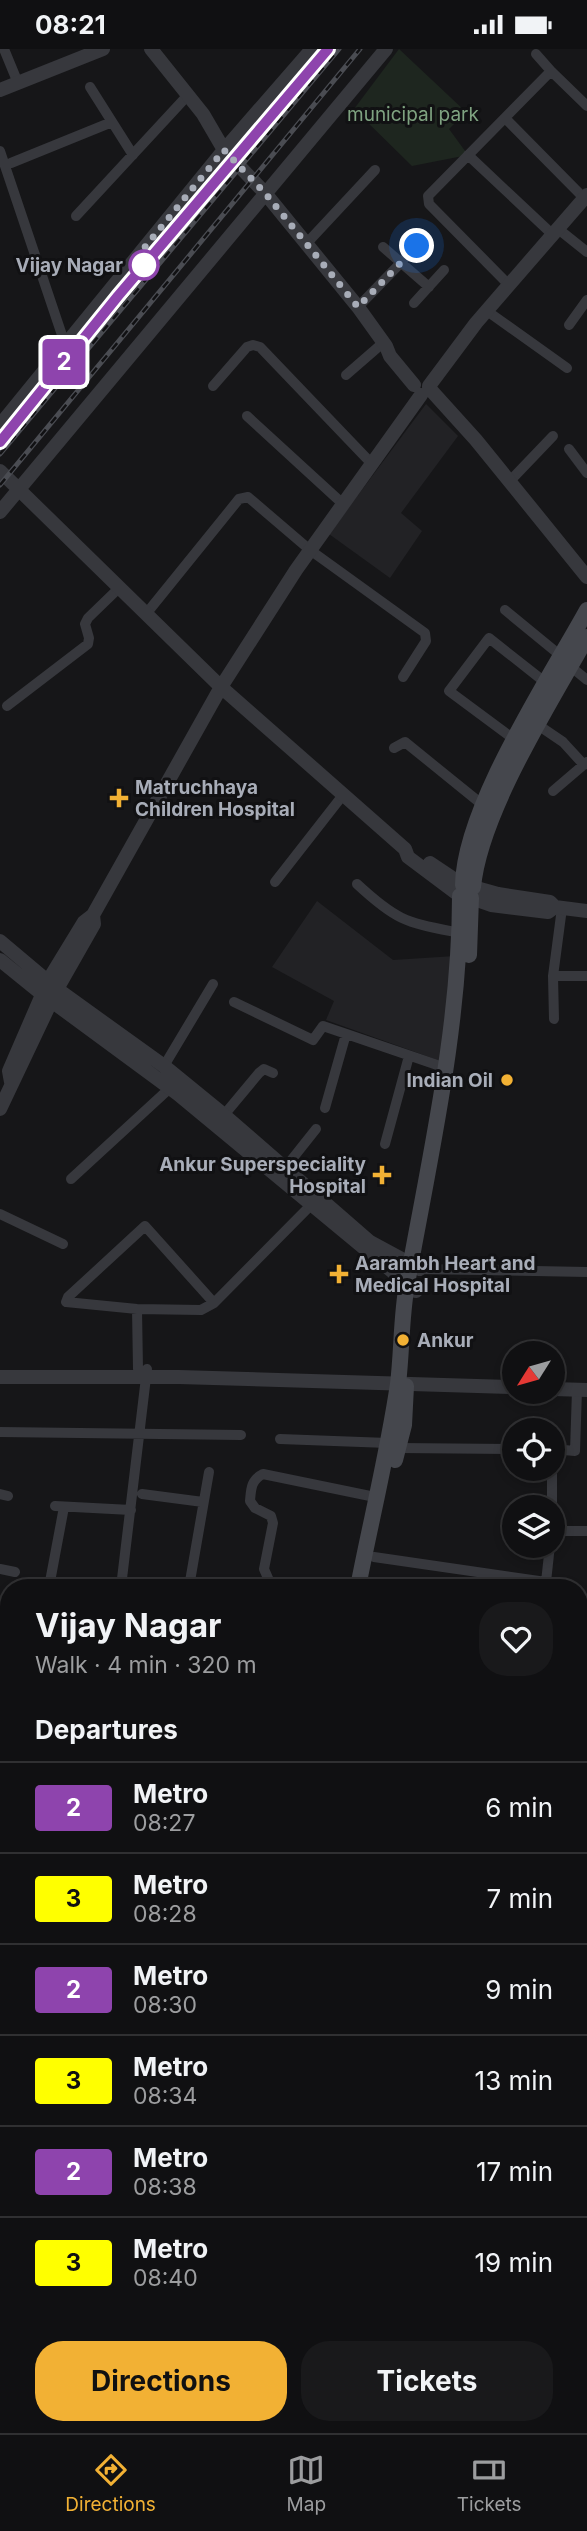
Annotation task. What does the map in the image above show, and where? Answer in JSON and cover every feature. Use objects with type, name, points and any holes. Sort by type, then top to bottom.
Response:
[{"type":"main road","points":[[415,1268],[446,1068],[467,891],[499,803],[538,725],[587,610]]},
{"type":"main road","points":[[370,1579],[403,1378],[411,1289],[460,1035],[470,947],[463,862],[484,806],[546,683],[587,637]]},
{"type":"main road","points":[[360,1579],[375,1497],[393,1445]]},
{"type":"street","points":[[4,49],[18,83]]},
{"type":"street","points":[[0,90],[103,49]]},
{"type":"street","points":[[151,49],[188,95],[224,150],[265,193],[358,307],[385,344],[390,356],[480,449],[587,577]]},
{"type":"street","points":[[0,425],[224,150],[312,49]]},
{"type":"street","points":[[0,512],[386,49]]},
{"type":"street","points":[[536,54],[587,106]]},
{"type":"street","points":[[509,285],[427,200],[551,71]]},
{"type":"street","points":[[90,87],[133,155]]},
{"type":"street","points":[[76,216],[188,95]]},
{"type":"street","points":[[0,1109],[5,1080],[19,1072],[49,991],[84,922],[93,915],[221,687],[310,550],[372,464],[382,447],[382,437],[471,325],[487,311],[586,197],[505,118]]},
{"type":"street","points":[[12,163],[112,122]]},
{"type":"street","points":[[0,151],[65,344]]},
{"type":"street","points":[[468,155],[554,231],[587,252]]},
{"type":"street","points":[[306,244],[375,170]]},
{"type":"street","points":[[358,307],[417,246]]},
{"type":"street","points":[[383,247],[429,287]]},
{"type":"street","points":[[414,303],[444,270]]},
{"type":"street","points":[[569,325],[587,300]]},
{"type":"street","points":[[487,311],[567,368]]},
{"type":"street","points":[[346,375],[385,344]]},
{"type":"street","points":[[213,386],[247,347],[260,347],[372,464]]},
{"type":"street","points":[[247,415],[343,504]]},
{"type":"street","points":[[509,482],[553,436]]},
{"type":"street","points":[[569,449],[587,473]]},
{"type":"street","points":[[0,471],[221,687],[405,849],[415,851],[467,891],[550,902],[559,907],[587,911]]},
{"type":"street","points":[[146,614],[244,496],[310,550],[425,633],[426,641],[403,677]]},
{"type":"street","points":[[7,706],[88,644],[85,624],[88,618],[119,588]]},
{"type":"street","points":[[505,610],[587,680]]},
{"type":"street","points":[[515,740],[449,691],[489,638],[546,683]]},
{"type":"street","points":[[538,725],[563,742],[585,764],[553,790]]},
{"type":"street","points":[[394,748],[405,742],[484,806]]},
{"type":"street","points":[[275,882],[343,795]]},
{"type":"street","points":[[357,884],[384,909],[405,922],[460,933]]},
{"type":"street","points":[[554,1019],[552,976],[559,907]]},
{"type":"street","points":[[0,941],[49,991],[411,1289]]},
{"type":"street","points":[[0,960],[164,1066],[370,1242],[415,1268],[587,1272]]},
{"type":"street","points":[[552,976],[587,976]]},
{"type":"street","points":[[164,1066],[213,984]]},
{"type":"street","points":[[234,1002],[313,1040],[323,1026],[446,1068]]},
{"type":"street","points":[[325,1108],[346,1034]]},
{"type":"street","points":[[385,1144],[409,1056]]},
{"type":"street","points":[[224,1115],[259,1073],[264,1069],[273,1073]]},
{"type":"street","points":[[71,1179],[170,1088]]},
{"type":"street","points":[[285,1168],[316,1129]]},
{"type":"street","points":[[214,1303],[145,1226],[68,1297],[66,1303],[137,1309],[201,1310],[214,1303],[311,1205]]},
{"type":"street","points":[[0,1214],[63,1244]]},
{"type":"street","points":[[122,1579],[142,1432],[144,1371],[137,1309]]},
{"type":"street","points":[[0,1368],[502,1378]]},
{"type":"street","points":[[0,1377],[144,1371]]},
{"type":"street","points":[[403,1378],[502,1386]]},
{"type":"street","points":[[565,1382],[584,1387]]},
{"type":"street","points":[[565,1388],[584,1387]]},
{"type":"street","points":[[565,1450],[575,1451],[584,1387]]},
{"type":"street","points":[[0,1432],[241,1435]]},
{"type":"street","points":[[280,1439],[502,1449]]},
{"type":"street","points":[[190,1579],[209,1472]]},
{"type":"street","points":[[268,1579],[264,1569],[273,1523],[271,1516],[250,1501],[252,1484],[258,1477],[263,1474],[375,1497]]},
{"type":"street","points":[[142,1494],[203,1502]]},
{"type":"street","points":[[50,1579],[60,1506],[131,1510]]},
{"type":"street","points":[[565,1531],[587,1531]]},
{"type":"street","points":[[374,1557],[525,1579]]},
{"type":"street","points":[[546,1579],[549,1558]]},
{"type":"street","points":[[0,1569],[15,1572]]},
{"type":"shaded area","points":[[426,404],[458,436],[401,513],[422,531],[390,578],[329,534]]},
{"type":"shaded area","points":[[317,901],[393,960],[455,956],[443,1062],[326,1020],[334,1001],[272,967]]},
{"type":"green space","name":"municipal park","points":[[399,49],[466,112],[449,129],[468,155],[412,166],[354,109]]},
{"type":"railway","points":[[0,454],[339,49]]},
{"type":"railway","points":[[0,485],[360,49]]},
{"type":"railway","points":[[88,333],[169,237]]},
{"type":"metro line","name":"2","points":[[0,442],[118,296],[328,49]]},
{"type":"place","name":"Vijay Nagar","points":[[144,265]]},
{"type":"place","name":"Matruchhaya Children Hospital","points":[[119,798]]},
{"type":"place","name":"Indian Oil","points":[[507,1080]]},
{"type":"place","name":"Ankur Superspeciality Hospital","points":[[382,1175]]},
{"type":"place","name":"Aarambh Heart and Medical Hospital","points":[[339,1274]]},
{"type":"place","name":"Ankur","points":[[403,1340]]},
{"type":"route","points":[[144,265],[136,258],[224,150],[265,193],[358,307],[417,246]]}]
